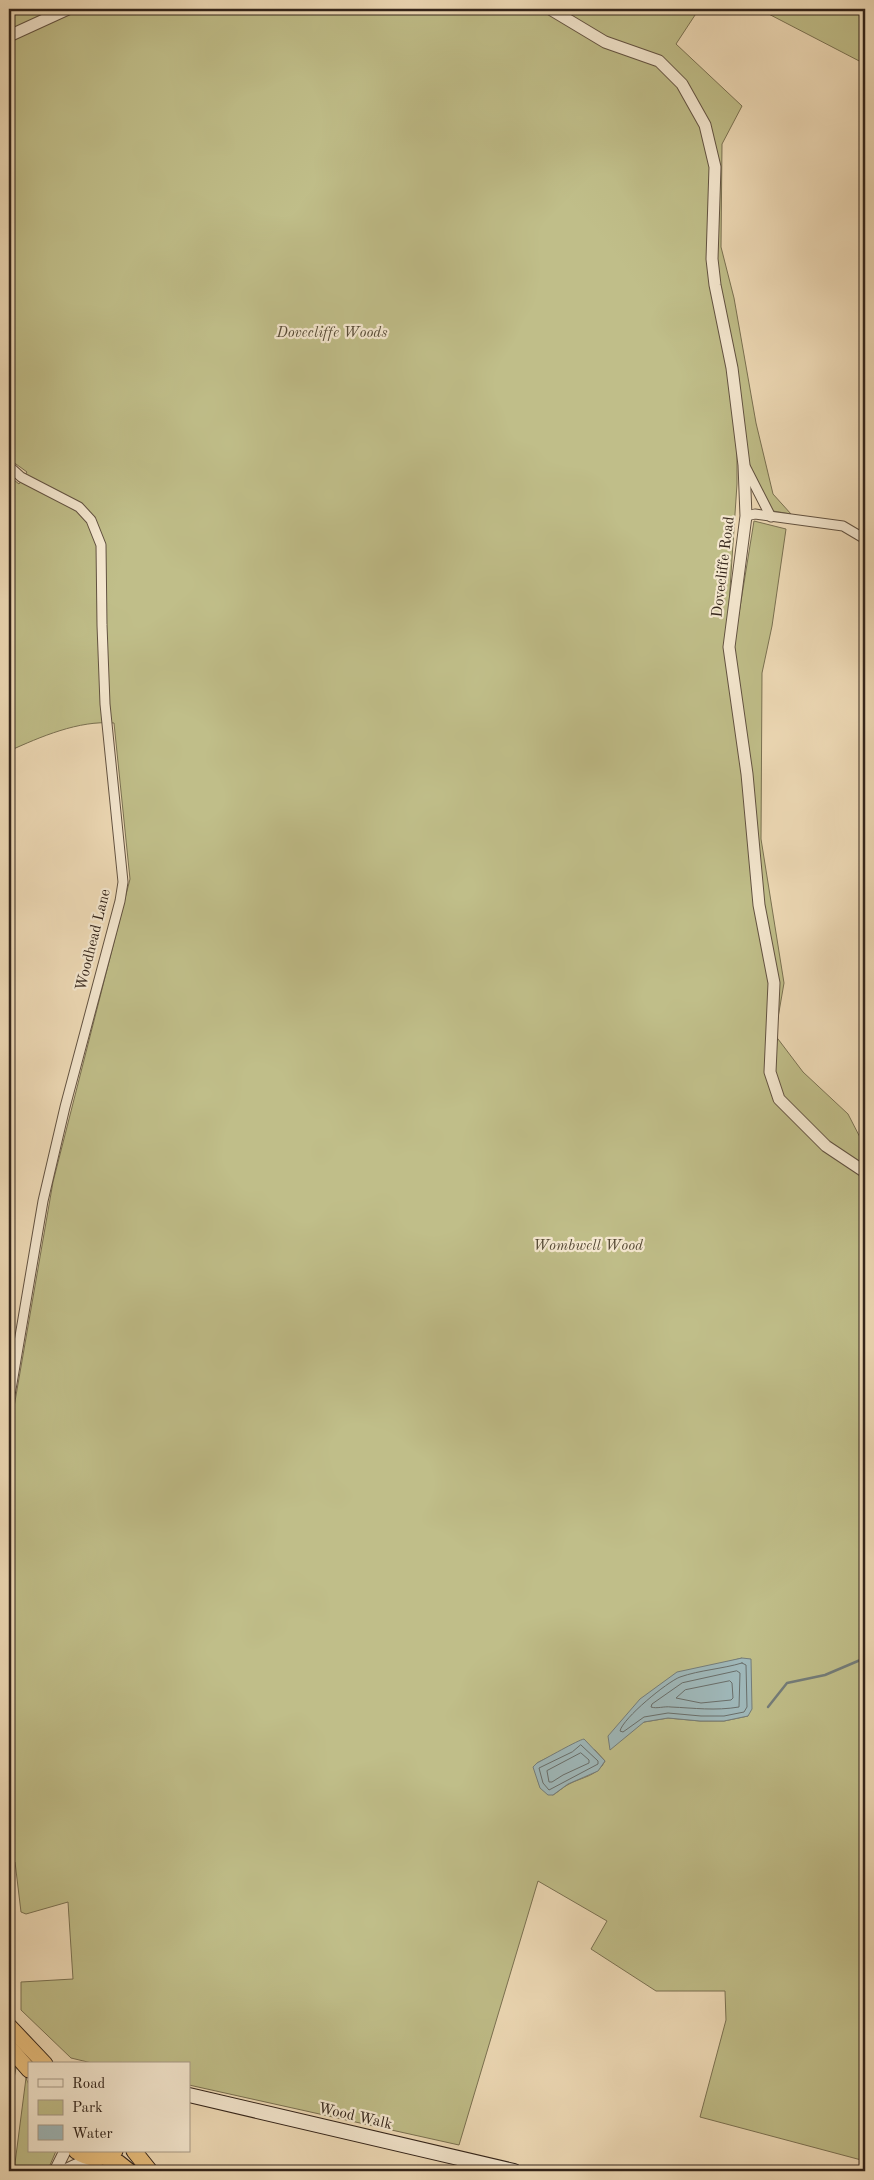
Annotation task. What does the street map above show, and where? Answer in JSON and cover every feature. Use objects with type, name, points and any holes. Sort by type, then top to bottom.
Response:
[{"type":"highway","points":[[9,2026],[43,2062]]},
{"type":"highway","points":[[9,2046],[28,2069]]},
{"type":"highway","points":[[78,2152],[84,2156],[106,2155],[129,2171]]},
{"type":"highway","points":[[135,2152],[150,2171]]},
{"type":"main road","name":"Wood Walk","points":[[190,2095],[514,2171]]},
{"type":"street","points":[[9,36],[68,9]]},
{"type":"street","name":"Dovecliffe Road","points":[[550,9],[605,42],[659,61],[682,84],[704,125],[715,167],[712,259],[732,368],[744,465],[746,516],[729,648],[747,774],[759,906],[774,983],[770,1072],[779,1099],[826,1146],[865,1172]]},
{"type":"street","points":[[744,465],[771,517]]},
{"type":"street","name":"Woodhead Lane","points":[[9,466],[21,477],[79,507],[91,520],[101,545],[105,704],[123,882],[120,901],[65,1107],[43,1201],[9,1401]]},
{"type":"street","points":[[746,516],[755,514],[843,526],[865,539]]},
{"type":"street","points":[[55,2171],[65,2152]]},
{"type":"street","points":[[63,2171],[106,2155]]},
{"type":"green space","points":[[9,9],[699,9],[676,44],[742,106],[722,144],[721,247],[734,298],[756,423],[773,494],[791,514],[773,511],[748,462],[737,454],[737,484],[727,634],[736,632],[754,521],[786,529],[772,626],[762,673],[761,839],[784,983],[775,1035],[803,1072],[848,1114],[865,1147],[865,2161],[700,2117],[726,2020],[725,1991],[656,1991],[591,1949],[607,1921],[538,1881],[459,2145],[190,2085],[190,2062],[88,2062],[71,2058],[21,2010],[21,1982],[73,1979],[68,1902],[26,1914],[21,1912],[15,1862],[9,1866],[9,1781],[11,1773],[9,1752],[9,1436],[53,1182],[130,879],[114,723],[87,724],[74,727],[47,735],[9,751],[9,476],[19,484],[27,472],[9,459]],"holes":[[[742,1658],[748,1716],[724,1721],[668,1718],[644,1722],[727,1662]],[[569,1747],[595,1750],[605,1761],[594,1773],[569,1784],[553,1795],[540,1786],[537,1763]]]},
{"type":"green space","points":[[759,9],[865,9],[865,64]]},
{"type":"green space","points":[[9,1889],[11,1890],[12,1961],[9,1985]]},
{"type":"green space","points":[[9,2059],[16,2068],[9,2104]]},
{"type":"green space","points":[[26,2078],[28,2083],[28,2152],[56,2152],[45,2171],[14,2171]]},
{"type":"water","points":[[742,1658],[751,1659],[752,1709],[748,1716],[724,1721],[668,1718],[644,1722],[610,1750],[608,1736],[640,1699],[677,1672]]},
{"type":"water","points":[[584,1739],[605,1761],[598,1771],[568,1784],[553,1795],[548,1795],[540,1788],[533,1767],[537,1763]]},
{"type":"waterway","points":[[768,1707],[787,1683],[825,1675],[865,1658]]},
{"type":"park label","name":"Dovecliffe Woods","points":[[332,333]]},
{"type":"park label","name":"Wombwell Wood","points":[[588,1246]]}]
